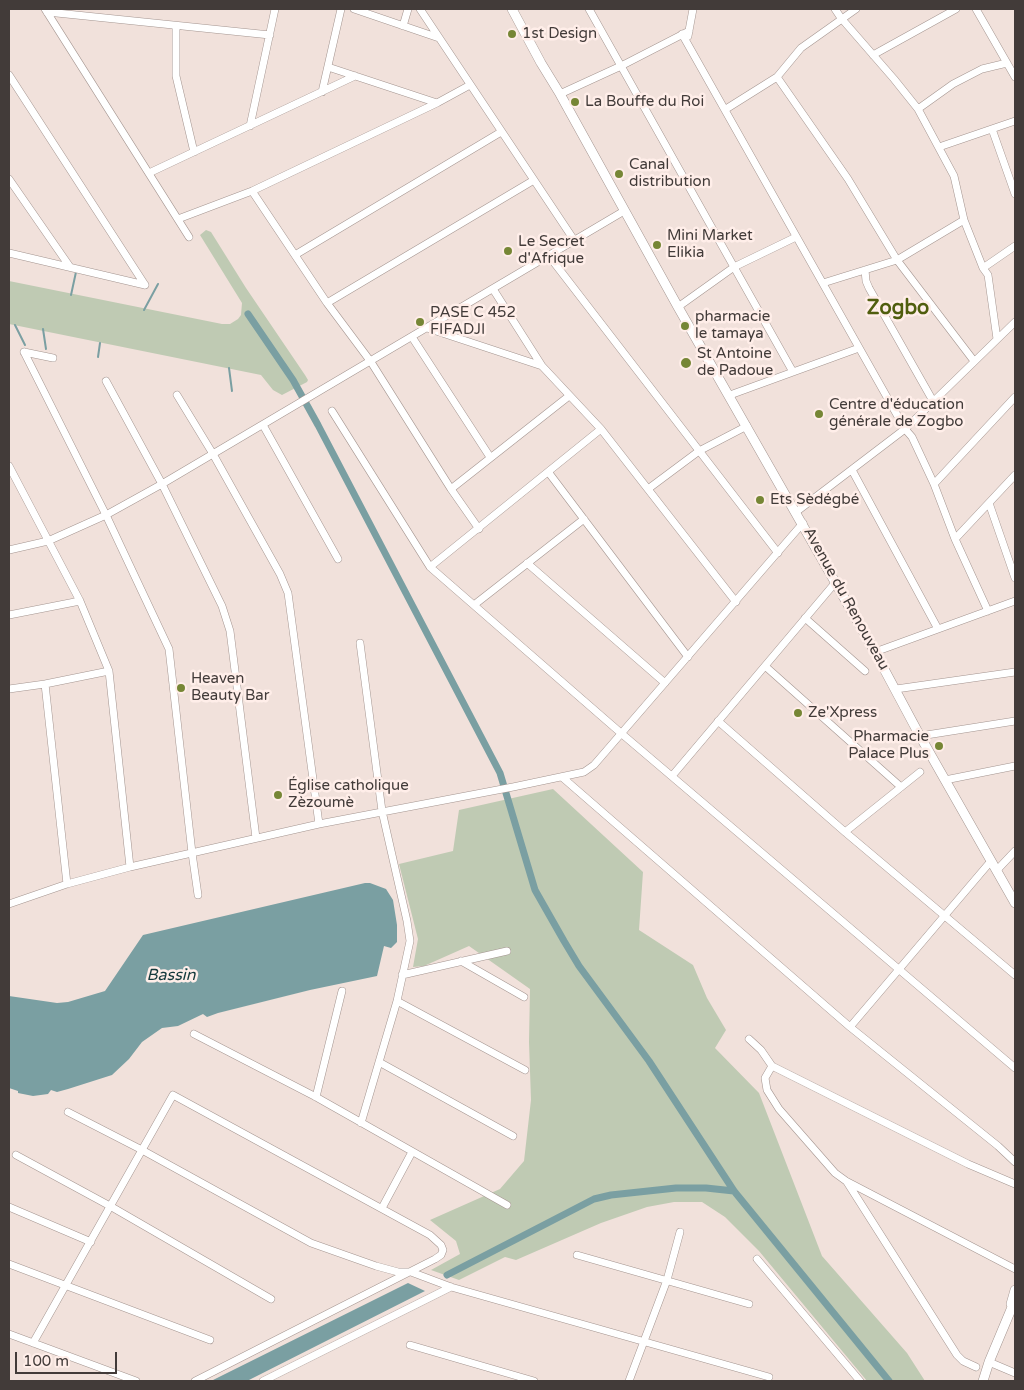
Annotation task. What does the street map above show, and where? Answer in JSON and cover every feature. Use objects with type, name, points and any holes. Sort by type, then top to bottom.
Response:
[{"type":"main road","name":"Avenue du Renouveau","points":[[512,9],[678,308],[730,395],[896,689],[920,736],[1014,899]]},
{"type":"main road","points":[[1009,1312],[1015,1290]]},
{"type":"main road","points":[[983,1381],[1015,1300]]},
{"type":"street","points":[[250,126],[275,9]]},
{"type":"street","points":[[322,92],[340,9]]},
{"type":"street","points":[[354,9],[440,38]]},
{"type":"street","points":[[403,26],[408,9]]},
{"type":"street","points":[[420,9],[574,240]]},
{"type":"street","points":[[589,9],[793,372]]},
{"type":"street","points":[[693,9],[686,33],[687,44],[905,429],[912,437],[988,611]]},
{"type":"street","points":[[835,9],[918,109],[939,147],[957,186],[964,220],[983,268],[988,275],[998,339]]},
{"type":"street","points":[[726,110],[778,77],[801,48],[856,9]]},
{"type":"street","points":[[873,55],[956,9]]},
{"type":"street","points":[[976,9],[1015,77]]},
{"type":"street","points":[[46,11],[270,35]]},
{"type":"street","points":[[46,11],[189,237]]},
{"type":"street","points":[[176,26],[176,76],[194,152]]},
{"type":"street","points":[[560,94],[686,33]]},
{"type":"street","points":[[918,109],[953,84],[982,69],[1007,63]]},
{"type":"street","points":[[328,67],[436,103]]},
{"type":"street","points":[[9,75],[145,285],[9,253]]},
{"type":"street","points":[[149,173],[355,76]]},
{"type":"street","points":[[778,77],[848,179],[897,260],[974,361]]},
{"type":"street","points":[[178,219],[252,191],[470,85]]},
{"type":"street","points":[[939,147],[1015,121]]},
{"type":"street","points":[[992,129],[1015,194]]},
{"type":"street","points":[[295,254],[501,132]]},
{"type":"street","points":[[9,179],[70,267]]},
{"type":"street","points":[[327,303],[534,180]]},
{"type":"street","points":[[252,191],[327,303],[371,362],[451,489],[479,529]]},
{"type":"street","points":[[9,550],[48,541],[106,515],[288,411],[624,211]]},
{"type":"street","points":[[823,283],[897,260],[964,220]]},
{"type":"street","points":[[678,308],[734,267],[796,236]]},
{"type":"street","points":[[983,268],[1015,246]]},
{"type":"street","points":[[549,256],[778,553]]},
{"type":"street","points":[[865,270],[869,288],[933,401]]},
{"type":"street","points":[[493,289],[542,366],[601,429],[736,602]]},
{"type":"street","points":[[796,512],[905,429],[1015,322]]},
{"type":"street","points":[[427,328],[542,366]]},
{"type":"street","points":[[412,337],[490,457]]},
{"type":"street","points":[[730,395],[860,348]]},
{"type":"street","points":[[52,358],[24,352],[106,515],[168,649],[198,895]]},
{"type":"street","points":[[106,381],[162,484],[222,606],[230,631],[256,838]]},
{"type":"street","points":[[177,395],[213,454],[280,574],[288,593],[319,824]]},
{"type":"street","points":[[451,489],[569,396]]},
{"type":"street","points":[[934,484],[1015,397]]},
{"type":"street","points":[[332,411],[430,567],[622,734],[1015,1068]]},
{"type":"street","points":[[263,425],[338,558]]},
{"type":"street","points":[[648,489],[698,451],[747,426]]},
{"type":"street","points":[[430,567],[549,473],[601,429]]},
{"type":"street","points":[[9,466],[80,601],[109,671],[130,867]]},
{"type":"street","points":[[852,470],[938,629]]},
{"type":"street","points":[[549,473],[688,657]]},
{"type":"street","points":[[956,539],[1015,475]]},
{"type":"street","points":[[989,503],[1015,578]]},
{"type":"street","points":[[474,605],[584,519]]},
{"type":"street","points":[[9,904],[67,884],[130,867],[319,824],[500,790],[562,777],[589,769],[622,734],[803,524]]},
{"type":"street","points":[[527,564],[665,683]]},
{"type":"street","points":[[672,776],[835,583]]},
{"type":"street","points":[[9,616],[80,601]]},
{"type":"street","points":[[875,652],[1015,601]]},
{"type":"street","points":[[805,618],[865,670]]},
{"type":"street","points":[[360,644],[382,811],[410,942],[397,1001],[361,1123]]},
{"type":"street","points":[[764,666],[901,787]]},
{"type":"street","points":[[9,689],[109,671]]},
{"type":"street","points":[[896,689],[1015,672]]},
{"type":"street","points":[[45,684],[67,884]]},
{"type":"street","points":[[718,721],[845,832],[1015,975]]},
{"type":"street","points":[[920,736],[1015,721]]},
{"type":"street","points":[[945,780],[1015,766]]},
{"type":"street","points":[[845,832],[920,772]]},
{"type":"street","points":[[562,777],[850,1027],[998,1146],[1015,1162]]},
{"type":"street","points":[[997,870],[1015,851]]},
{"type":"street","points":[[850,1027],[991,861]]},
{"type":"street","points":[[402,975],[507,951]]},
{"type":"street","points":[[461,961],[524,997]]},
{"type":"street","points":[[316,1097],[342,991]]},
{"type":"street","points":[[397,1001],[525,1070]]},
{"type":"street","points":[[194,1034],[316,1097],[507,1205]]},
{"type":"street","points":[[748,1039],[761,1050],[772,1066],[968,1164],[1015,1184]]},
{"type":"street","points":[[379,1062],[513,1136]]},
{"type":"street","points":[[772,1066],[765,1078],[768,1090],[780,1109],[835,1173],[846,1181],[1015,1269]]},
{"type":"street","points":[[33,1343],[173,1095],[430,1234],[441,1245],[443,1250],[441,1255],[412,1272],[195,1381]]},
{"type":"street","points":[[68,1112],[142,1150],[311,1243],[376,1266],[398,1272],[412,1272],[452,1287],[769,1377]]},
{"type":"street","points":[[382,1208],[412,1152]]},
{"type":"street","points":[[16,1154],[110,1206],[271,1300]]},
{"type":"street","points":[[846,1181],[957,1355],[964,1361],[976,1366]]},
{"type":"street","points":[[9,1207],[91,1242]]},
{"type":"street","points":[[630,1381],[667,1280],[680,1232]]},
{"type":"street","points":[[578,1255],[749,1304]]},
{"type":"street","points":[[757,1259],[860,1381]]},
{"type":"street","points":[[9,1264],[210,1340]]},
{"type":"street","points":[[263,1381],[452,1287]]},
{"type":"street","points":[[9,1334],[136,1381]]},
{"type":"street","points":[[410,1345],[534,1381]]},
{"type":"street","points":[[989,1362],[1015,1373]]},
{"type":"green space","points":[[206,230],[211,232],[246,288],[305,375],[308,380],[307,382],[282,395],[273,390],[261,375],[9,324],[9,281],[222,324],[230,324],[241,315],[242,303],[200,235]]},
{"type":"green space","points":[[553,789],[643,872],[639,930],[693,965],[707,998],[726,1030],[715,1048],[759,1093],[822,1256],[907,1353],[925,1381],[867,1381],[759,1251],[725,1217],[702,1202],[674,1202],[647,1207],[601,1223],[516,1260],[505,1257],[459,1280],[431,1270],[460,1254],[456,1241],[430,1220],[500,1189],[524,1161],[531,1100],[530,989],[469,946],[424,966],[413,967],[418,939],[399,864],[453,851],[459,810]]},
{"type":"water","name":"Bassin","points":[[365,883],[386,889],[393,900],[397,925],[397,942],[391,948],[384,946],[377,976],[310,990],[207,1017],[203,1014],[178,1026],[162,1028],[142,1042],[129,1059],[112,1075],[68,1089],[57,1092],[51,1090],[48,1094],[33,1096],[18,1093],[18,1091],[9,1088],[9,996],[57,1003],[68,1002],[105,991],[143,935]]},
{"type":"water","points":[[408,1283],[425,1291],[247,1381],[211,1381]]},
{"type":"waterway","points":[[71,295],[76,272]]},
{"type":"waterway","points":[[144,310],[158,284]]},
{"type":"waterway","points":[[248,314],[293,380],[318,425],[500,773],[535,890],[579,966],[649,1061],[734,1191],[889,1381]]},
{"type":"waterway","points":[[15,325],[25,345]]},
{"type":"waterway","points":[[43,329],[46,349]]},
{"type":"waterway","points":[[98,357],[100,343]]},
{"type":"waterway","points":[[229,368],[232,391]]},
{"type":"waterway","points":[[447,1275],[594,1199],[611,1195],[676,1188],[706,1188],[734,1191]]},
{"type":"place","name":"1st Design","points":[[512,34]]},
{"type":"place","name":"La Bouffe du Roi","points":[[575,102]]},
{"type":"place","name":"Canal distribution","points":[[619,174]]},
{"type":"place","name":"Mini Market Elikia","points":[[657,245]]},
{"type":"place","name":"Le Secret d'Afrique","points":[[508,251]]},
{"type":"place","name":"PASE C 452 FIFADJI","points":[[420,322]]},
{"type":"place","name":"pharmacie le tamaya","points":[[685,326]]},
{"type":"place","name":"St Antoine de Padoue","points":[[686,363]]},
{"type":"place","name":"Centre d'éducation générale de Zogbo","points":[[819,414]]},
{"type":"place","name":"Ets Sèdégbé","points":[[760,500]]},
{"type":"place","name":"Heaven Beauty Bar","points":[[181,688]]},
{"type":"place","name":"Ze'Xpress","points":[[798,713]]},
{"type":"place","name":"Pharmacie Palace Plus","points":[[939,746]]},
{"type":"place","name":"Église catholique Zèzoumè","points":[[278,795]]},
{"type":"district","name":"Zogbo","points":[[898,309]]}]
